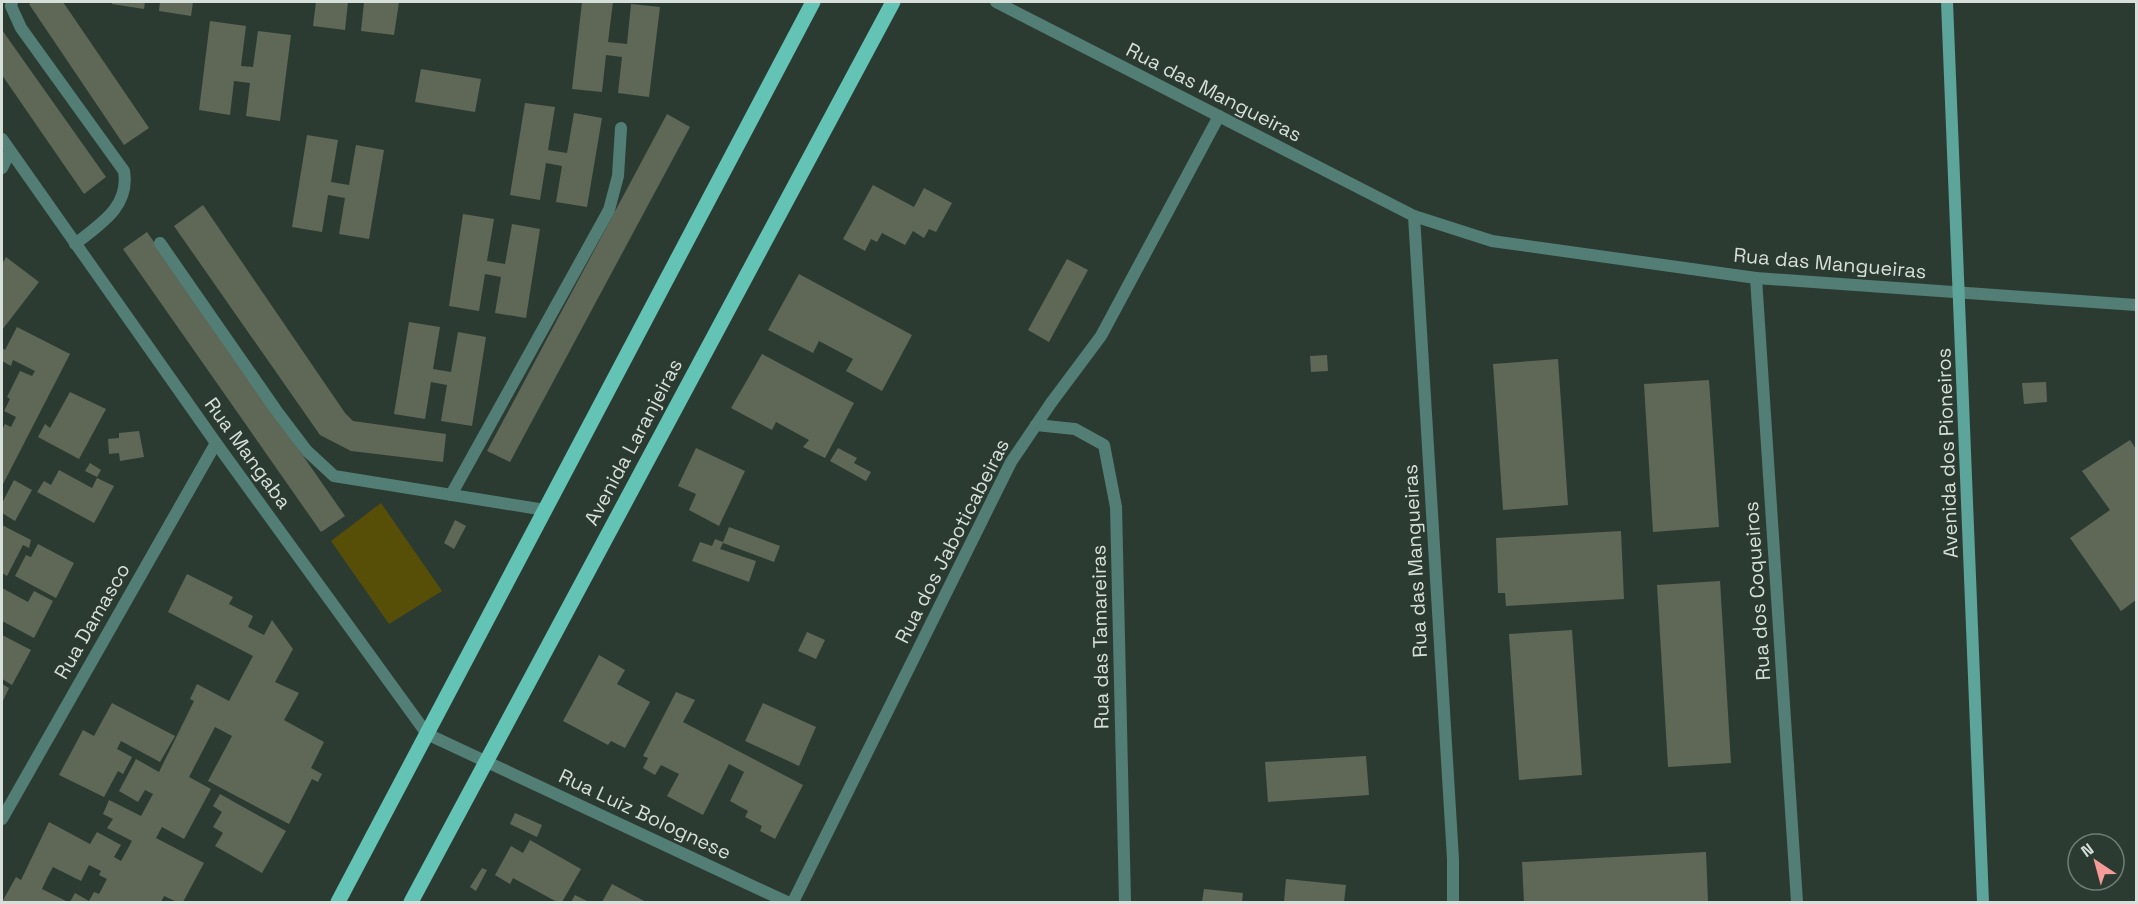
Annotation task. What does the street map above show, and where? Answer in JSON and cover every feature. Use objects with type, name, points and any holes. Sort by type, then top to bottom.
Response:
[{"type":"main road","points":[[338,903],[813,2]]},
{"type":"main road","name":"Avenida Laranjeiras","points":[[411,903],[893,2]]},
{"type":"main road","name":"Avenida dos Pioneiros","points":[[1947,2],[1983,903]]},
{"type":"street","points":[[12,2],[11,6],[21,28],[124,171],[124,191],[114,212],[75,244]]},
{"type":"street","name":"Rua das Mangueiras","points":[[996,2],[1414,216],[1492,242],[1756,278],[2136,305]]},
{"type":"street","name":"Rua dos Jaboticabeiras","points":[[792,903],[1011,462],[1101,336],[1219,116]]},
{"type":"street","points":[[451,495],[609,210],[618,176],[621,128]]},
{"type":"street","name":"Rua Mangaba","points":[[2,139],[216,443],[427,734],[486,762]]},
{"type":"street","points":[[2,168],[10,152]]},
{"type":"street","name":"Rua das Mangueiras","points":[[1414,216],[1453,859],[1453,903]]},
{"type":"street","points":[[159,243],[276,410],[307,451],[334,476],[545,510]]},
{"type":"street","name":"Rua dos Coqueiros","points":[[1756,278],[1797,903]]},
{"type":"street","name":"Rua das Tamareiras","points":[[1036,425],[1075,429],[1104,445],[1116,507],[1125,903]]},
{"type":"street","name":"Rua Damasco","points":[[2,819],[216,443]]},
{"type":"street","name":"Rua Luiz Bolognese","points":[[486,762],[787,903]]},
{"type":"shaded area","points":[[381,503],[442,591],[389,624],[331,541]]},
{"type":"building","points":[[32,2],[63,2],[149,128],[124,145],[29,4]]},
{"type":"building","points":[[112,2],[145,2],[144,9],[112,4]]},
{"type":"building","points":[[160,2],[193,2],[191,16],[159,11]]},
{"type":"building","points":[[316,2],[348,2],[345,30],[313,26]]},
{"type":"building","points":[[364,2],[399,2],[394,35],[361,31]]},
{"type":"building","points":[[582,2],[613,2],[608,42],[627,44],[631,4],[660,7],[649,97],[618,93],[622,57],[606,55],[602,92],[572,89]]},
{"type":"building","points":[[210,21],[246,26],[241,66],[253,67],[258,31],[291,35],[280,121],[246,116],[250,83],[234,81],[230,115],[199,110]]},
{"type":"building","points":[[2,30],[106,177],[84,194],[2,75]]},
{"type":"building","points":[[421,69],[481,79],[475,112],[415,102]]},
{"type":"building","points":[[525,103],[555,107],[548,150],[567,153],[574,113],[602,118],[587,207],[556,202],[562,166],[546,163],[540,200],[510,195]]},
{"type":"building","points":[[667,114],[690,127],[510,462],[487,451]]},
{"type":"building","points":[[307,135],[338,140],[331,182],[349,185],[356,145],[384,150],[369,239],[339,234],[345,198],[328,195],[322,232],[292,227]]},
{"type":"building","points":[[873,185],[914,207],[924,188],[952,203],[936,232],[929,229],[924,238],[913,231],[905,245],[882,233],[877,242],[871,239],[865,251],[843,239]]},
{"type":"building","points":[[203,205],[345,413],[353,421],[446,434],[443,462],[351,451],[320,435],[174,226]]},
{"type":"building","points":[[463,214],[494,219],[487,261],[505,264],[512,224],[540,229],[526,318],[495,313],[501,277],[485,274],[479,311],[449,306]]},
{"type":"building","points":[[147,232],[345,516],[321,532],[123,249]]},
{"type":"building","points":[[6,257],[39,282],[2,330],[2,264]]},
{"type":"building","points":[[1067,259],[1088,270],[1049,342],[1028,330]]},
{"type":"building","points":[[799,274],[912,335],[882,391],[846,371],[853,359],[819,341],[813,353],[768,330]]},
{"type":"building","points":[[409,322],[440,327],[433,369],[451,372],[458,332],[486,337],[472,426],[441,421],[447,385],[431,382],[425,419],[394,414]]},
{"type":"building","points":[[17,327],[70,354],[2,486],[2,430],[5,424],[11,427],[16,417],[4,411],[10,399],[7,397],[20,371],[32,376],[35,371],[13,360],[11,366],[2,361],[2,348],[5,350]]},
{"type":"building","points":[[762,354],[854,403],[825,458],[803,447],[809,440],[776,422],[772,430],[731,408]]},
{"type":"building","points":[[1327,355],[1328,371],[1311,372],[1310,356]]},
{"type":"building","points":[[1558,359],[1568,505],[1503,510],[1493,364]]},
{"type":"building","points":[[1709,380],[1719,527],[1653,532],[1644,384]]},
{"type":"building","points":[[2046,382],[2047,402],[2024,404],[2022,383]]},
{"type":"building","points":[[70,392],[106,409],[79,459],[38,437],[45,424],[50,428]]},
{"type":"building","points":[[139,431],[144,457],[120,461],[119,453],[109,454],[108,439],[119,438],[119,433]]},
{"type":"building","points":[[2130,440],[2136,449],[2136,600],[2121,611],[2070,538],[2110,510],[2082,471]]},
{"type":"building","points":[[696,448],[745,471],[719,526],[689,510],[696,494],[678,486]]},
{"type":"building","points":[[838,448],[857,458],[854,463],[871,472],[866,481],[830,461]]},
{"type":"building","points":[[90,463],[101,470],[97,477],[85,471]]},
{"type":"building","points":[[59,470],[92,488],[97,478],[114,486],[94,523],[37,492],[44,481],[51,485]]},
{"type":"building","points":[[14,480],[32,490],[15,521],[2,513],[2,503]]},
{"type":"building","points":[[455,520],[466,526],[454,549],[444,543]]},
{"type":"building","points":[[2,525],[31,540],[29,548],[23,545],[7,576],[2,573]]},
{"type":"building","points":[[729,527],[780,546],[774,562],[723,543],[720,549],[756,561],[749,582],[692,561],[700,542],[712,546],[715,539],[723,542]]},
{"type":"building","points":[[1621,531],[1624,599],[1506,606],[1505,593],[1498,593],[1496,538]]},
{"type":"building","points":[[38,544],[74,563],[56,598],[15,576],[26,555],[31,557]]},
{"type":"building","points":[[187,574],[233,597],[229,604],[253,616],[248,627],[264,635],[272,620],[293,649],[275,682],[299,693],[284,720],[324,742],[311,768],[322,774],[318,782],[312,779],[289,824],[208,781],[232,736],[215,727],[189,777],[211,789],[184,839],[162,827],[156,838],[204,863],[183,902],[177,902],[164,896],[161,902],[70,902],[75,893],[89,901],[94,892],[99,894],[107,879],[99,875],[101,871],[89,865],[81,881],[53,867],[42,889],[68,902],[2,902],[16,877],[21,880],[49,822],[90,844],[97,832],[121,845],[114,857],[121,861],[132,841],[107,828],[113,819],[103,814],[109,800],[141,816],[153,794],[145,790],[138,802],[119,791],[136,759],[159,772],[194,701],[190,699],[197,684],[229,701],[253,656],[168,612]]},
{"type":"building","points":[[1720,581],[1731,763],[1668,767],[1657,585]]},
{"type":"building","points":[[2,588],[28,602],[34,591],[53,601],[34,638],[2,621]]},
{"type":"building","points":[[1572,630],[1582,775],[1519,780],[1509,634]]},
{"type":"building","points":[[807,632],[825,640],[816,659],[798,651]]},
{"type":"building","points":[[2,635],[31,650],[12,685],[2,679]]},
{"type":"building","points":[[599,655],[625,670],[617,684],[650,702],[625,748],[611,741],[608,745],[563,721]]},
{"type":"building","points":[[2,684],[9,688],[2,703]]},
{"type":"building","points":[[676,692],[695,700],[683,722],[803,785],[775,839],[760,831],[762,826],[745,817],[748,811],[730,801],[744,772],[729,764],[703,815],[667,796],[679,774],[661,765],[655,775],[643,768],[648,758],[643,756]]},
{"type":"building","points":[[112,703],[175,736],[160,762],[121,741],[117,749],[132,757],[123,774],[118,771],[104,797],[59,775],[83,730],[94,736]]},
{"type":"building","points":[[763,703],[816,727],[799,766],[745,741]]},
{"type":"building","points":[[1366,756],[1369,795],[1268,802],[1265,762]]},
{"type":"building","points":[[220,794],[286,831],[262,873],[215,846],[223,833],[213,827],[222,812],[213,806]]},
{"type":"building","points":[[515,813],[542,825],[537,837],[510,824]]},
{"type":"building","points":[[530,840],[581,869],[562,902],[557,902],[513,878],[510,884],[495,875],[511,846],[523,853]]},
{"type":"building","points":[[1706,852],[1708,902],[1524,902],[1522,862]]},
{"type":"building","points":[[482,868],[487,870],[476,891],[470,887]]},
{"type":"building","points":[[1286,879],[1346,885],[1344,902],[1284,902]]},
{"type":"building","points":[[612,884],[646,902],[602,902]]},
{"type":"building","points":[[1204,889],[1243,893],[1242,902],[1202,902]]},
{"type":"building","points":[[575,895],[589,902],[571,902]]}]
